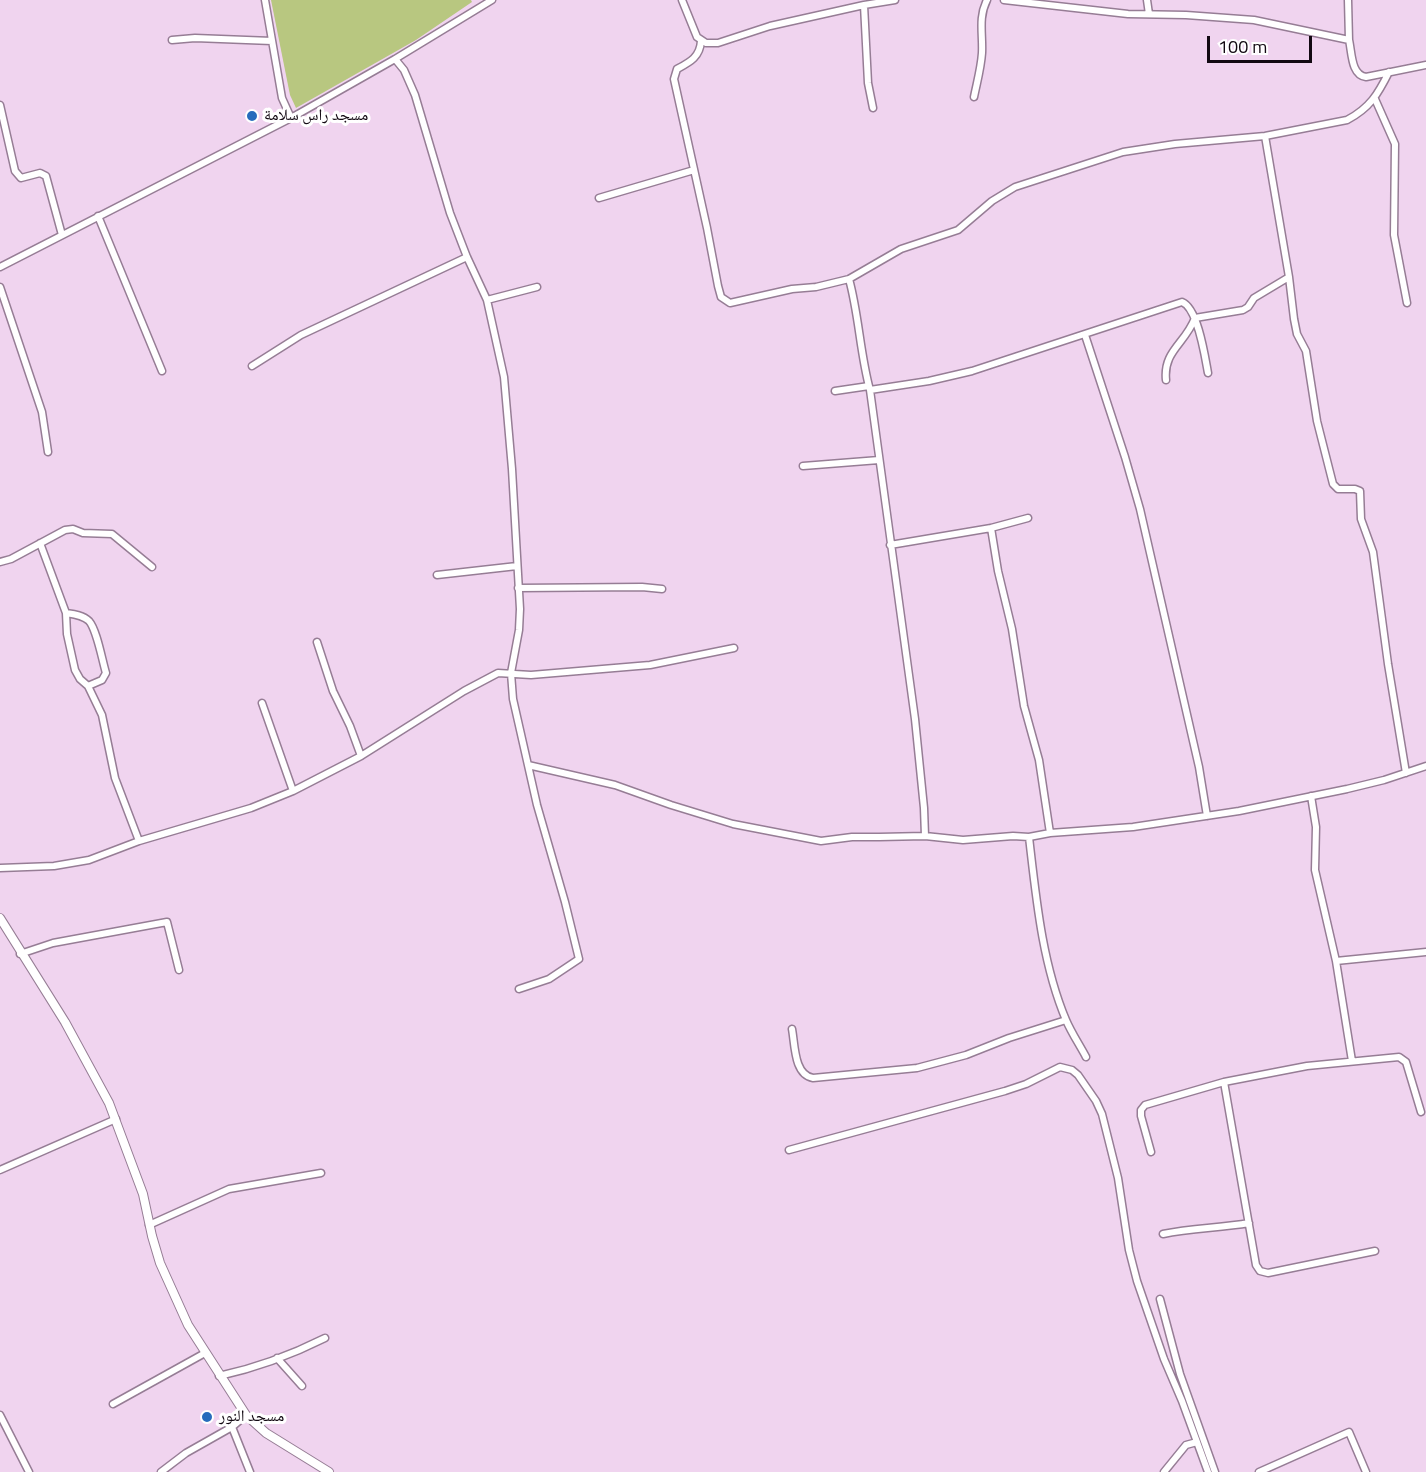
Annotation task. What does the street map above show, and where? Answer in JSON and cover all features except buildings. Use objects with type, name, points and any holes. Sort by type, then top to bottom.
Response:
[{"type":"street","points":[[265,0],[282,98],[291,118]]},
{"type":"street","points":[[0,267],[291,118],[492,0]]},
{"type":"street","points":[[682,0],[694,32],[701,41],[706,43],[718,43],[770,26],[864,4],[895,0]]},
{"type":"street","points":[[974,97],[982,51],[980,30],[982,9],[987,0]]},
{"type":"street","points":[[1004,0],[1089,10],[1254,20],[1349,40]]},
{"type":"street","points":[[1147,0],[1149,14]]},
{"type":"street","points":[[1348,0],[1349,40],[1355,72],[1366,77],[1426,65]]},
{"type":"street","points":[[864,4],[868,83],[873,108]]},
{"type":"street","points":[[172,40],[195,38],[272,41]]},
{"type":"street","points":[[701,41],[698,55],[677,69],[674,74],[718,286],[721,297],[730,303],[849,279],[894,252],[958,230],[992,201],[1015,187],[1123,152],[1265,136],[1347,120],[1358,114],[1375,99],[1389,72]]},
{"type":"street","points":[[395,59],[404,70],[415,95],[434,164],[467,257],[487,300],[504,377],[512,470],[518,588],[519,630],[511,673],[513,699],[537,806],[579,958],[549,979],[519,988]]},
{"type":"street","points":[[1375,99],[1395,144],[1394,235],[1407,303]]},
{"type":"street","points":[[0,105],[15,171],[21,178],[40,173],[46,176],[62,235]]},
{"type":"street","points":[[1265,136],[1297,334],[1306,351],[1317,421],[1333,484],[1338,489],[1355,489],[1360,494],[1361,519],[1373,552],[1406,773]]},
{"type":"street","points":[[599,198],[694,170]]},
{"type":"street","points":[[98,216],[162,371]]},
{"type":"street","points":[[252,366],[301,335],[467,257]]},
{"type":"street","points":[[1195,318],[1243,310],[1254,298],[1288,277]]},
{"type":"street","points":[[849,279],[869,388],[915,719],[925,836]]},
{"type":"street","points":[[0,287],[42,412],[48,452]]},
{"type":"street","points":[[487,300],[537,287]]},
{"type":"street","points":[[835,391],[929,381],[972,371],[1182,302],[1190,307],[1195,318],[1208,374]]},
{"type":"street","points":[[1166,380],[1166,365],[1169,356],[1187,335],[1195,318]]},
{"type":"street","points":[[1085,335],[1140,509],[1199,767],[1207,816]]},
{"type":"street","points":[[803,466],[879,460]]},
{"type":"street","points":[[890,545],[991,528],[1028,518]]},
{"type":"street","points":[[991,528],[1012,629],[1024,706],[1039,760],[1050,833]]},
{"type":"street","points":[[0,562],[11,559],[65,530],[73,529],[83,533],[112,534],[152,567]]},
{"type":"street","points":[[40,543],[66,613],[71,657],[80,679],[88,686],[102,715],[115,778],[139,840]]},
{"type":"street","points":[[438,575],[517,566]]},
{"type":"street","points":[[518,588],[642,587],[662,589]]},
{"type":"street","points":[[66,613],[90,622],[94,632],[106,673],[102,680],[88,686]]},
{"type":"street","points":[[317,642],[333,691],[361,756]]},
{"type":"street","points":[[0,860],[2,868],[54,866],[89,860],[139,840],[251,808],[293,791],[361,756],[464,691],[498,673],[555,673],[650,665],[734,648]]},
{"type":"street","points":[[262,703],[293,791]]},
{"type":"street","points":[[528,765],[615,784],[670,805],[733,824],[820,840],[925,836],[963,840],[1029,837],[1050,833],[1133,827],[1207,816],[1311,796],[1384,780],[1426,766]]},
{"type":"street","points":[[1311,796],[1316,833],[1315,870],[1336,961],[1352,1062]]},
{"type":"street","points":[[1029,837],[1045,948],[1066,1020],[1086,1057]]},
{"type":"street","points":[[0,918],[88,1062],[116,1119],[143,1194],[160,1263],[188,1325],[246,1415],[266,1433],[329,1472]]},
{"type":"street","points":[[20,954],[53,943],[166,922],[179,970]]},
{"type":"street","points":[[1336,961],[1426,952]]},
{"type":"street","points":[[792,1029],[800,1069],[804,1075],[813,1078],[916,1068],[966,1055],[1066,1020]]},
{"type":"street","points":[[1151,1152],[1141,1116],[1141,1110],[1145,1105],[1224,1082],[1307,1066],[1399,1057],[1406,1062],[1421,1112]]},
{"type":"street","points":[[789,1150],[1005,1091],[1026,1084],[1060,1067],[1072,1070],[1090,1090],[1102,1114],[1118,1178],[1129,1250],[1137,1281],[1164,1359],[1208,1472]]},
{"type":"street","points":[[1224,1082],[1256,1265],[1260,1271],[1266,1273],[1375,1251]]},
{"type":"street","points":[[0,1170],[116,1119]]},
{"type":"street","points":[[149,1225],[229,1190],[321,1173]]},
{"type":"street","points":[[1163,1234],[1249,1223]]},
{"type":"street","points":[[1160,1299],[1180,1374],[1215,1472]]},
{"type":"street","points":[[219,1376],[246,1370],[325,1338]]},
{"type":"street","points":[[113,1404],[205,1353]]},
{"type":"street","points":[[278,1358],[302,1386]]},
{"type":"street","points":[[161,1472],[186,1453],[232,1427],[246,1415]]},
{"type":"street","points":[[0,1417],[29,1472]]},
{"type":"street","points":[[232,1427],[250,1472]]},
{"type":"street","points":[[1259,1472],[1349,1432],[1366,1472]]},
{"type":"street","points":[[1164,1472],[1186,1445],[1197,1442]]},
{"type":"green space","points":[[271,0],[471,0],[472,2],[416,40],[296,108],[290,95]]},
{"type":"place","name":"مسجد راس سلامة","points":[[252,116]]},
{"type":"place","name":"مسجد النور","points":[[207,1417]]}]
